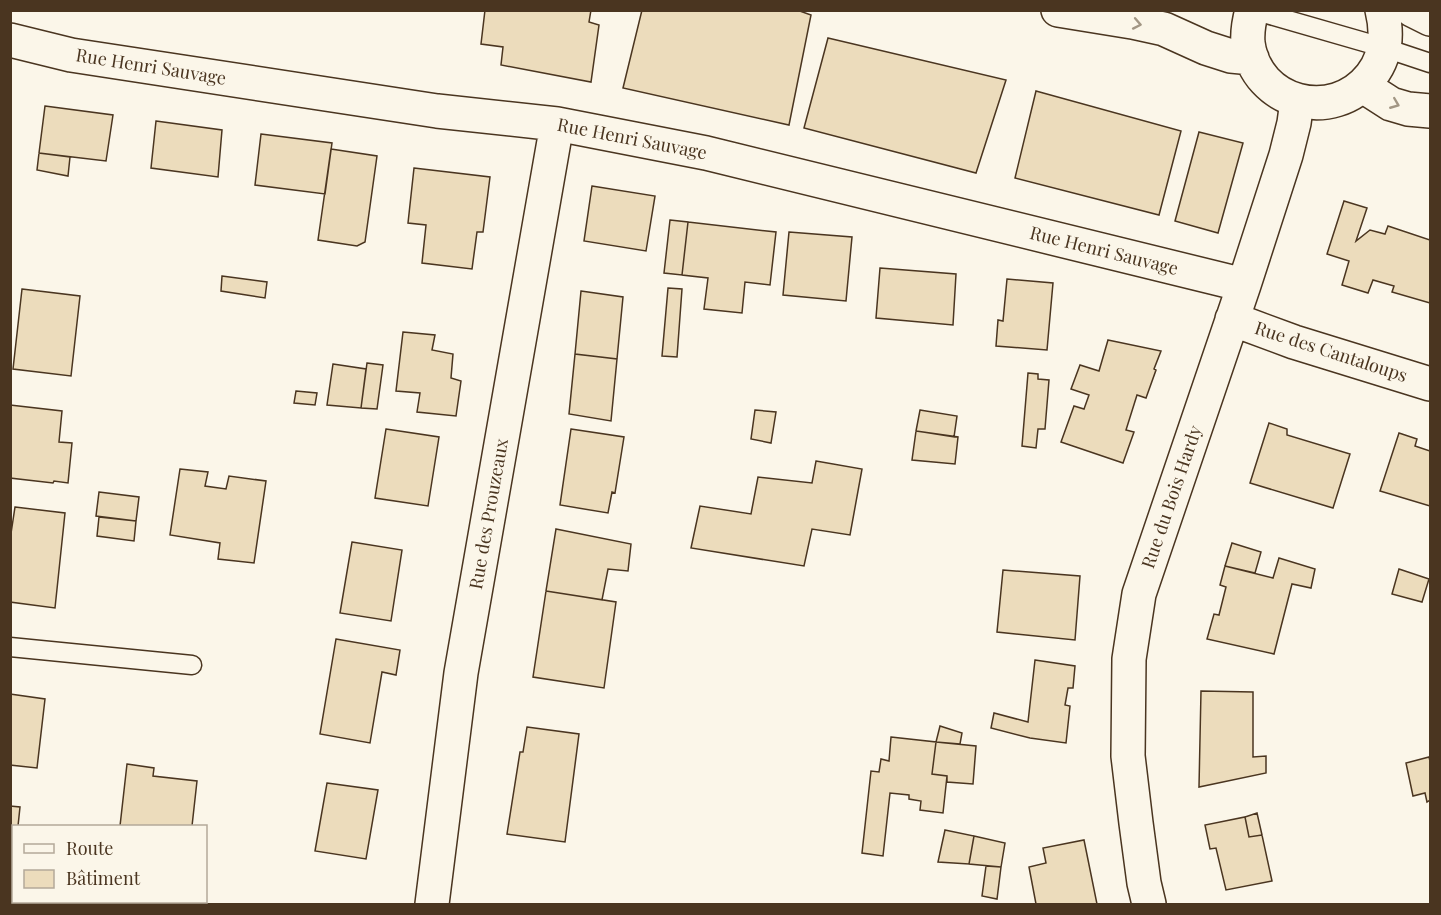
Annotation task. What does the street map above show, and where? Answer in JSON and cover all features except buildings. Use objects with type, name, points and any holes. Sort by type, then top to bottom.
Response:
[{"type":"street","points":[[1058,10],[1164,29],[1206,48],[1231,56],[1252,58]]},
{"type":"street","points":[[1253,10],[1248,26],[1248,42],[1252,58],[1262,77],[1277,91],[1297,101],[1314,104],[1332,102],[1349,96],[1363,86],[1377,68],[1385,48],[1386,26],[1382,10]]},
{"type":"street","points":[[1412,10],[1431,19]]},
{"type":"street","name":"Rue Henri Sauvage","points":[[10,40],[71,55],[437,111],[557,124],[706,153],[1244,285]]},
{"type":"street","points":[[1363,86],[1391,104],[1408,109],[1431,111]]},
{"type":"street","name":"Rue du Bois Hardy","points":[[1149,904],[1144,883],[1128,756],[1129,659],[1139,594],[1286,155],[1297,101]]},
{"type":"street","name":"Rue des Prouzeaux","points":[[432,904],[461,673],[557,124]]},
{"type":"street","name":"Rue des Cantaloups","points":[[1232,319],[1294,342],[1431,384]]},
{"type":"lane","points":[[1253,10],[1431,63]]},
{"type":"lane","points":[[10,648],[192,665]]}]
